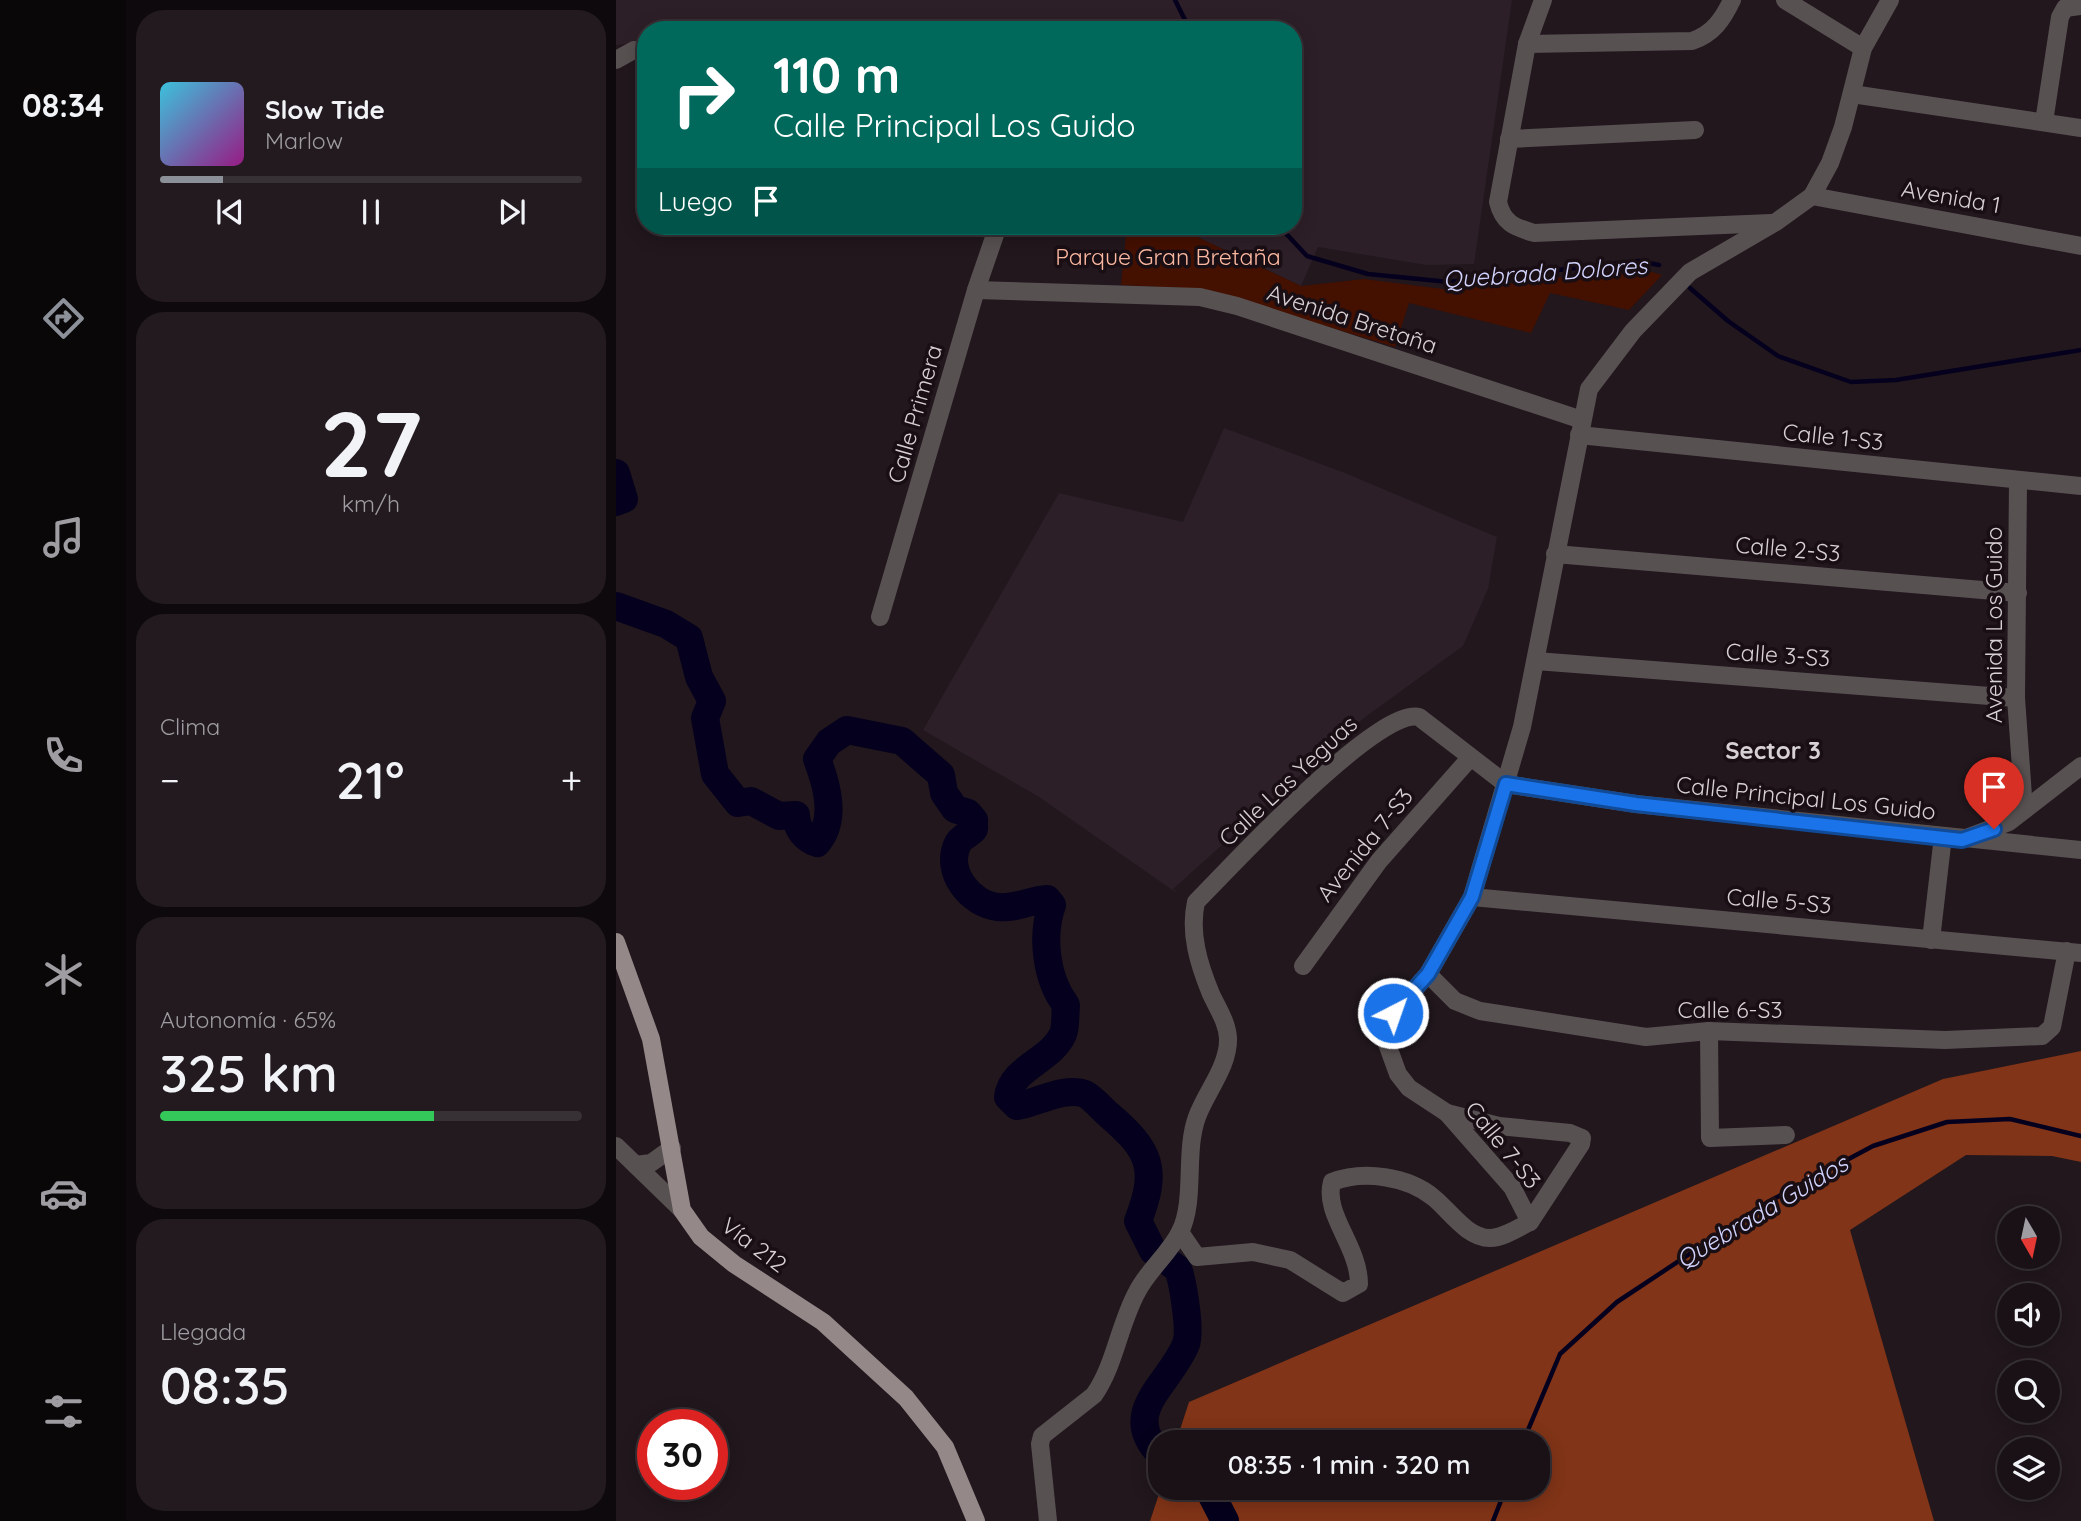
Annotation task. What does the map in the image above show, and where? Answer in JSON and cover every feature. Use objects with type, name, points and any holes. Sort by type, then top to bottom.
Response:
[{"type":"main road","name":"Vía 212","points":[[616,942],[651,1039],[682,1210],[701,1237],[734,1264],[823,1322],[906,1398],[945,1447],[976,1521]]},
{"type":"street","points":[[1543,0],[1527,44],[1498,202],[1501,216],[1512,226],[1534,233],[1776,222]]},
{"type":"street","points":[[1527,44],[1692,41],[1706,37],[1723,18],[1732,0]]},
{"type":"street","points":[[1785,0],[1863,48]]},
{"type":"street","points":[[1506,784],[1536,661],[1589,389],[1633,331],[1690,272],[1776,222],[1812,196],[1830,163],[1863,48],[1890,0]]},
{"type":"street","points":[[2044,122],[2060,17],[2073,7]]},
{"type":"street","points":[[616,60],[634,50]]},
{"type":"street","points":[[1852,93],[2081,128]]},
{"type":"street","points":[[1509,139],[1695,130]]},
{"type":"street","name":"Avenida 1","points":[[1812,196],[2081,246]]},
{"type":"street","name":"Calle Primera","points":[[880,617],[976,290],[995,235]]},
{"type":"street","name":"Avenida Bretaña","points":[[976,290],[1200,298],[1237,306],[1581,427]]},
{"type":"street","name":"Calle 1-S3","points":[[1581,427],[2018,481],[2081,486]]},
{"type":"street","name":"Avenida Los Guido","points":[[2018,481],[2016,698],[2024,810]]},
{"type":"street","name":"Calle 2-S3","points":[[1555,554],[2018,593]]},
{"type":"street","name":"Calle 3-S3","points":[[1536,661],[2016,698]]},
{"type":"street","name":"Calle Las Yeguas","points":[[1048,1521],[1040,1444],[1042,1436],[1094,1395],[1100,1387],[1120,1328],[1153,1265],[1180,1232],[1186,1205],[1189,1148],[1197,1117],[1227,1053],[1225,1021],[1211,993],[1195,944],[1192,922],[1196,902],[1341,760],[1374,733],[1412,715],[1419,717],[1506,784]]},
{"type":"street","name":"Avenida 7-S3","points":[[1303,966],[1379,861],[1470,758]]},
{"type":"street","name":"Calle Principal Los Guido","points":[[1506,784],[1636,804],[1962,840],[1994,829],[2024,810],[2081,766]]},
{"type":"street","name":"Calle 7-S3","points":[[1180,1232],[1197,1257],[1253,1252],[1290,1261],[1343,1293],[1359,1284],[1359,1270],[1328,1196],[1332,1182],[1349,1175],[1376,1176],[1413,1185],[1433,1197],[1481,1237],[1493,1239],[1530,1222],[1512,1187],[1447,1113],[1403,1081],[1390,1058],[1386,1041],[1386,1026],[1393,1013],[1428,974],[1472,897],[1506,784]]},
{"type":"street","points":[[1931,940],[1943,836]]},
{"type":"street","points":[[1962,840],[2081,850]]},
{"type":"street","name":"Calle 5-S3","points":[[1472,897],[2074,952]]},
{"type":"street","name":"Calle 6-S3","points":[[1428,974],[1455,1001],[1480,1011],[1646,1037],[1709,1031],[1945,1040],[2048,1034],[2074,952]]},
{"type":"street","points":[[1709,1031],[1710,1138],[1786,1135]]},
{"type":"street","points":[[1447,1113],[1499,1126],[1570,1133],[1582,1138],[1581,1144],[1530,1222]]},
{"type":"street","points":[[616,1146],[682,1210]]},
{"type":"street","points":[[636,1165],[651,1163],[672,1148]]},
{"type":"shaded area","points":[[616,0],[1512,0],[1474,264],[1426,265],[1318,247],[1301,286],[1193,235],[1302,235],[1302,21],[637,21],[637,44],[616,45]]},
{"type":"shaded area","points":[[1224,428],[1345,473],[1497,537],[1488,589],[1463,646],[1364,718],[1173,889],[1181,896],[1039,797],[923,730],[1059,493],[1183,522]]},
{"type":"shaded area","points":[[2081,1051],[2081,1162],[2052,1156],[1966,1155],[1850,1230],[1934,1521],[1150,1521],[1157,1500],[1550,1500],[1550,1430],[1180,1430],[1189,1402],[1943,1079]]},
{"type":"green space","name":"Parque Gran Bretaña","points":[[1126,235],[1193,235],[1301,286],[1364,279],[1451,290],[1639,268],[1662,275],[1629,310],[1550,293],[1531,333],[1409,303],[1395,347],[1203,289],[1121,285]]},
{"type":"waterway","name":"Quebrada Dolores","points":[[1175,0],[1186,21]]},
{"type":"waterway","name":"Quebrada Dolores","points":[[1287,235],[1307,256],[1368,274],[1449,282],[1639,261],[1659,265]]},
{"type":"waterway","name":"Quebrada Dolores","points":[[1690,288],[1728,321],[1778,356],[1851,382],[1896,380],[2081,350]]},
{"type":"waterway","points":[[616,473],[624,499],[616,502]]},
{"type":"waterway","points":[[616,606],[666,624],[689,638],[699,677],[712,701],[705,718],[715,774],[738,803],[751,801],[779,816],[796,815],[802,832],[817,843],[827,824],[828,813],[827,791],[817,759],[829,742],[847,730],[902,741],[941,775],[944,793],[955,809],[968,813],[974,820],[974,829],[959,841],[954,864],[957,875],[969,893],[988,905],[998,907],[1047,899],[1052,905],[1047,930],[1047,957],[1054,983],[1066,1005],[1064,1031],[1050,1051],[1017,1078],[1008,1097],[1017,1106],[1060,1093],[1085,1094],[1134,1139],[1147,1162],[1148,1188],[1138,1221],[1153,1251],[1178,1269],[1188,1329],[1186,1344],[1179,1358],[1146,1411],[1145,1425],[1148,1436]]},
{"type":"waterway","name":"Quebrada Guidos","points":[[1528,1430],[1560,1354],[1617,1302],[1768,1202],[1873,1146],[1947,1122],[2010,1119],[2081,1136]]},
{"type":"waterway","points":[[1214,1500],[1225,1521]]},
{"type":"waterway","name":"Quebrada Guidos","points":[[1493,1521],[1501,1500]]},
{"type":"district","name":"Sector 3","points":[[1773,751]]},
{"type":"route","points":[[1393,1013],[1428,974],[1472,897],[1506,784],[1636,804],[1962,840],[1994,829]]}]
